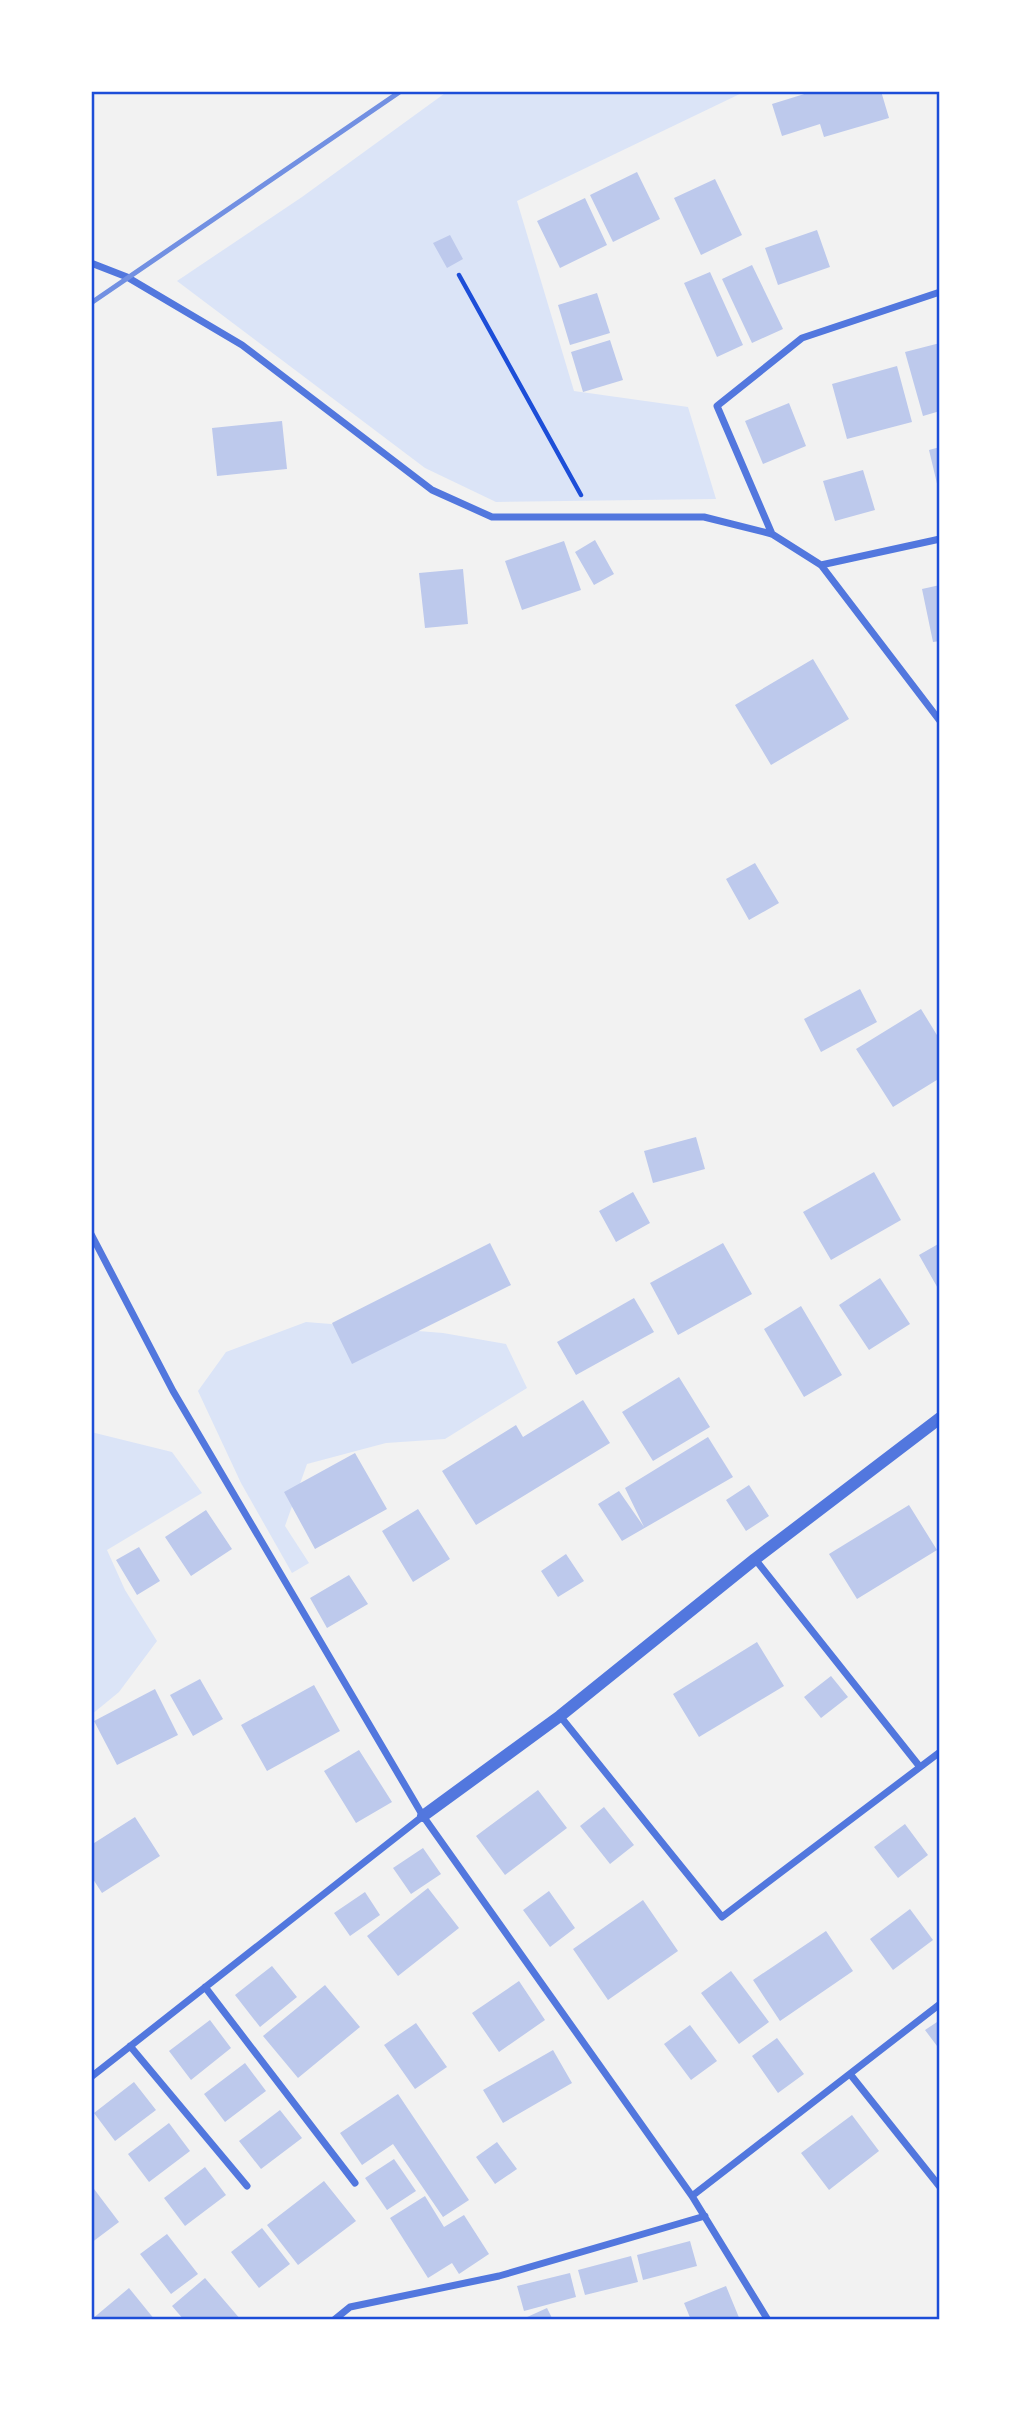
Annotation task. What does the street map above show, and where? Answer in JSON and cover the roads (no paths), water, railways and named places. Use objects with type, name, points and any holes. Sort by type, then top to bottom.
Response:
[{"type":"street","points":[[91,263],[127,278],[242,345],[432,489],[492,517],[704,517],[772,534],[821,565],[940,721]]},
{"type":"street","points":[[772,534],[717,406],[802,338],[940,292]]},
{"type":"street","points":[[821,565],[940,539]]},
{"type":"street","points":[[91,1234],[173,1391],[423,1816],[692,2196],[768,2320]]},
{"type":"street","points":[[91,2077],[423,1816],[560,1716],[755,1559],[940,1418]]},
{"type":"street","points":[[755,1559],[920,1767]]},
{"type":"street","points":[[560,1716],[722,1917],[940,1752]]},
{"type":"street","points":[[205,1987],[355,2183]]},
{"type":"street","points":[[692,2196],[940,2004]]},
{"type":"street","points":[[130,2046],[247,2186]]},
{"type":"street","points":[[850,2074],[940,2187]]},
{"type":"street","points":[[334,2320],[351,2307],[499,2276],[705,2216]]},
{"type":"railway","points":[[91,303],[401,91]]}]
